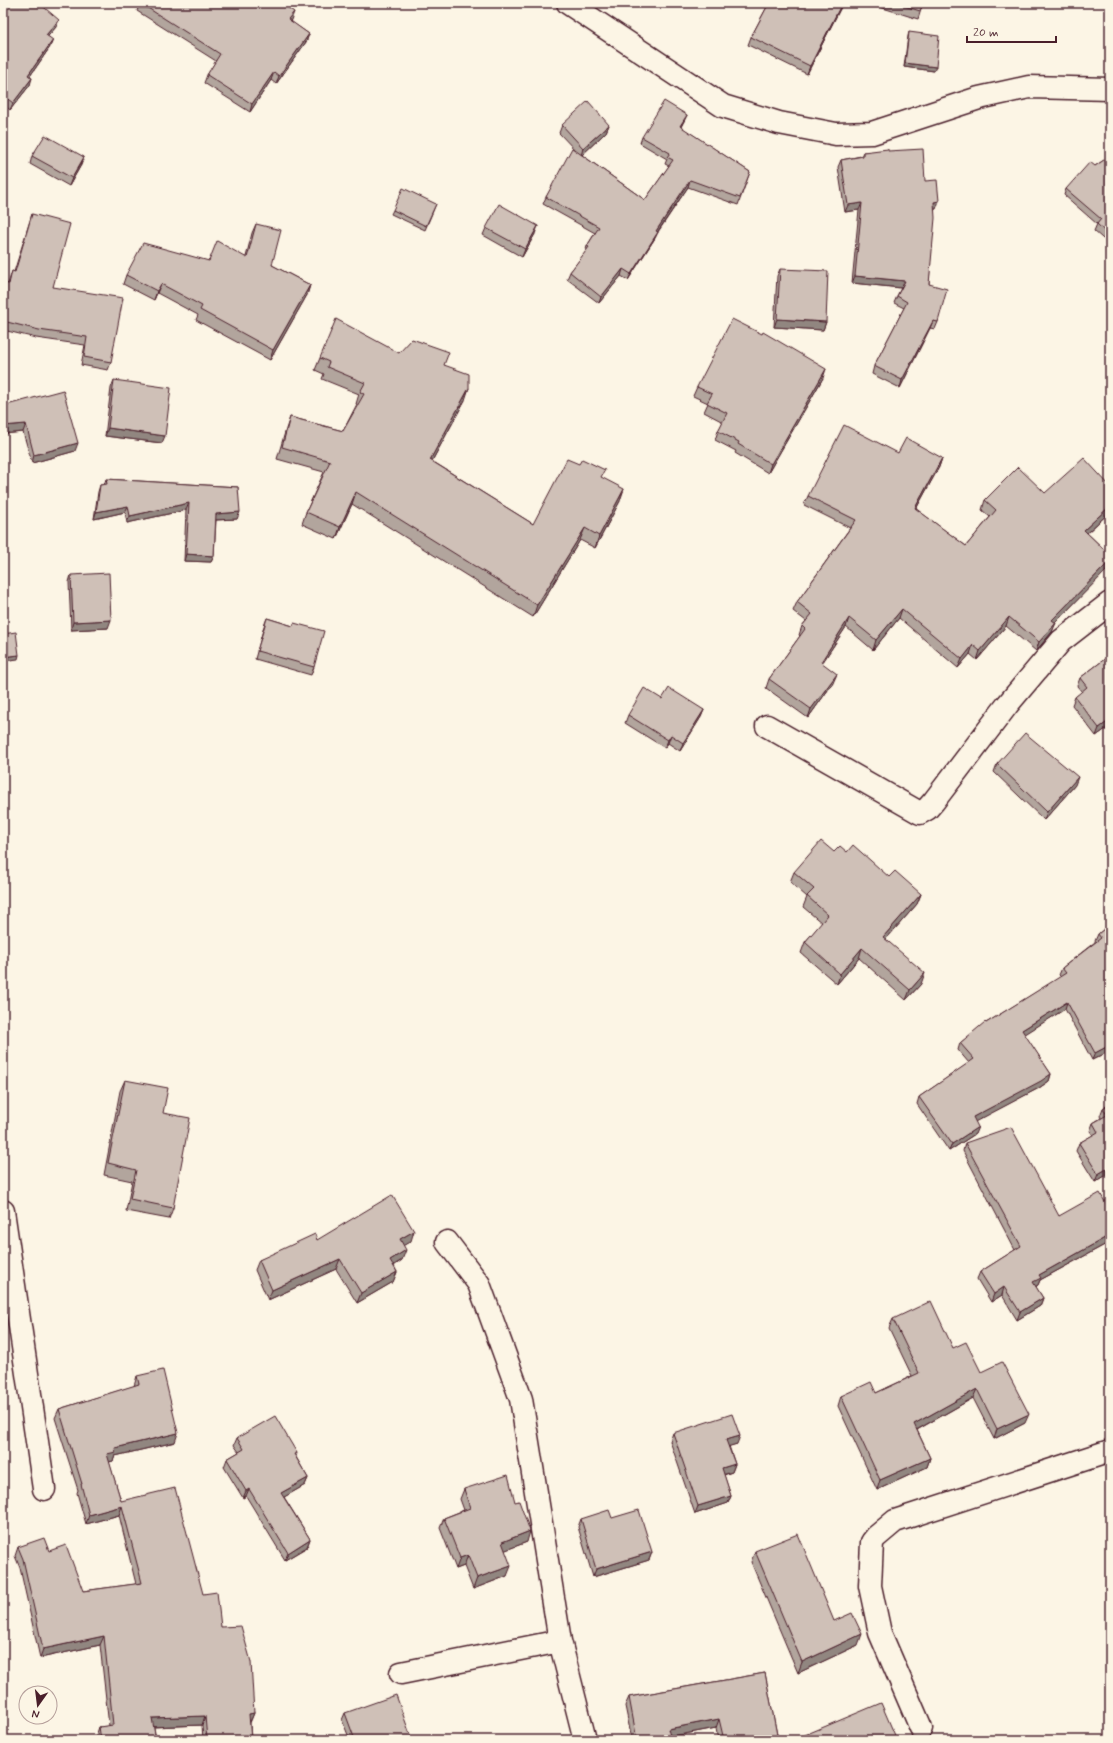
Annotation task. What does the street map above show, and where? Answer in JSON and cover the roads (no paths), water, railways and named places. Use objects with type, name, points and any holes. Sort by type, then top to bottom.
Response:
[{"type":"street","points":[[568,3],[723,106],[779,123],[836,134],[872,133],[979,98],[1029,87],[1110,89]]},
{"type":"street","points":[[767,726],[920,813],[927,809],[934,801],[1008,704],[1061,641],[1110,603]]},
{"type":"street","points":[[3,1212],[44,1489]]},
{"type":"street","points":[[447,1242],[479,1284],[521,1399],[560,1641],[585,1740]]},
{"type":"street","points":[[921,1728],[880,1633],[870,1586],[872,1542],[895,1521],[1110,1451]]},
{"type":"street","points":[[401,1673],[560,1641]]}]
